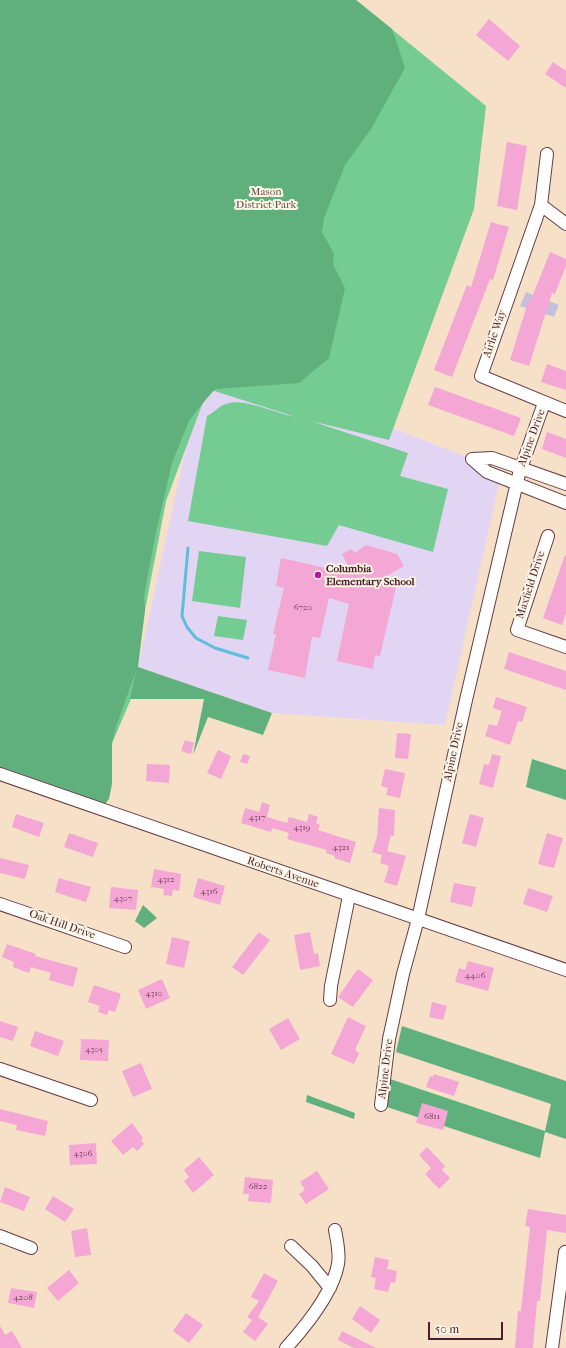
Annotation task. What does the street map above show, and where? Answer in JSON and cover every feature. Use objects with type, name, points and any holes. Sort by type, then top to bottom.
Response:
[{"type":"street","points":[[547,154],[541,205],[566,224]]},
{"type":"street","name":"Airlie Way","points":[[541,205],[481,376],[566,411]]},
{"type":"street","name":"Alpine Drive","points":[[381,1105],[389,1039],[402,974],[418,919],[466,700],[517,484],[544,403]]},
{"type":"street","points":[[566,484],[522,467],[492,458],[472,459],[487,472],[566,503]]},
{"type":"street","name":"Maxfield Drive","points":[[548,536],[517,630],[566,647]]},
{"type":"street","name":"Roberts Avenue","points":[[0,774],[566,970]]},
{"type":"street","points":[[330,1000],[349,896]]},
{"type":"street","name":"Oak Hill Drive","points":[[0,904],[124,947]]},
{"type":"street","points":[[0,1069],[91,1100]]},
{"type":"street","points":[[286,1348],[309,1321],[330,1288],[338,1263],[338,1246],[335,1230]]},
{"type":"street","points":[[0,1236],[31,1248]]},
{"type":"street","points":[[291,1246],[312,1266],[330,1288]]},
{"type":"street","points":[[552,1348],[565,1252]]},
{"type":"shaded area","points":[[526,292],[559,305],[554,317],[520,306]]},
{"type":"shaded area","name":"Columbia Elementary School","points":[[206,356],[493,467],[491,475],[498,481],[499,484],[445,725],[272,713],[138,667]]},
{"type":"green space","name":"Mason District Park","points":[[0,0],[356,0],[486,106],[474,209],[389,440],[311,421],[408,453],[400,476],[448,489],[433,552],[339,525],[327,546],[188,521],[207,416],[223,405],[233,402],[251,404],[296,417],[208,389],[166,501],[145,610],[133,694],[97,779]]},
{"type":"green space","name":"Mason District Park","points":[[0,0],[356,0],[392,29],[405,68],[371,129],[345,165],[324,218],[322,232],[334,254],[333,264],[345,288],[329,358],[299,383],[215,389],[189,421],[172,463],[155,537],[144,596],[145,610],[138,667],[272,713],[263,735],[208,717],[193,755],[204,699],[130,699],[136,671],[112,742],[112,784],[109,799],[102,808],[0,770]]},
{"type":"green space","points":[[199,551],[246,557],[240,608],[192,601]]},
{"type":"green space","points":[[218,616],[247,620],[243,640],[214,636]]},
{"type":"green space","points":[[532,759],[566,770],[566,800],[526,787]]},
{"type":"green space","points":[[143,905],[157,918],[144,928],[135,921]]},
{"type":"green space","points":[[402,1026],[566,1081],[566,1139],[545,1132],[540,1158],[384,1106],[390,1079],[545,1131],[551,1104],[396,1052]]},
{"type":"green space","points":[[307,1095],[355,1113],[354,1119],[306,1102]]},
{"type":"building","points":[[489,19],[520,46],[508,61],[476,35]]},
{"type":"building","points":[[553,62],[566,71],[566,88],[545,74]]},
{"type":"building","points":[[507,142],[527,146],[517,210],[497,206]]},
{"type":"building","points":[[491,222],[509,227],[493,280],[490,279],[452,377],[434,370],[467,285],[471,287]]},
{"type":"building","points":[[550,252],[566,259],[566,266],[555,294],[552,293],[529,366],[510,360],[529,299],[531,300]]},
{"type":"building","points":[[547,364],[566,371],[566,390],[541,382]]},
{"type":"building","points":[[435,387],[521,418],[514,436],[428,405]]},
{"type":"building","points":[[547,432],[566,439],[566,458],[542,449]]},
{"type":"building","points":[[366,545],[397,554],[404,566],[380,580],[397,583],[380,656],[375,655],[373,669],[337,661],[349,604],[329,598],[320,638],[312,637],[305,678],[268,670],[276,634],[273,634],[284,588],[276,586],[281,558],[352,574],[342,554],[351,549],[355,553]]},
{"type":"building","points":[[565,555],[566,613],[562,625],[543,618]]},
{"type":"building","points":[[509,652],[566,671],[566,690],[504,669]]},
{"type":"building","points":[[496,697],[527,707],[522,722],[518,721],[510,745],[485,736],[489,724],[497,726],[502,711],[493,708]]},
{"type":"building","points":[[397,733],[411,734],[408,759],[395,758]]},
{"type":"building","points":[[185,740],[194,743],[191,754],[181,751]]},
{"type":"building","points":[[218,750],[231,756],[221,779],[207,773]]},
{"type":"building","points":[[243,754],[250,756],[247,764],[240,762]]},
{"type":"building","points":[[492,754],[501,756],[493,788],[479,784],[484,764],[489,765]]},
{"type":"building","points":[[147,764],[170,765],[169,783],[146,781]]},
{"type":"building","points":[[385,769],[405,773],[400,798],[386,795],[388,788],[381,786]]},
{"type":"building","points":[[262,802],[270,805],[267,817],[287,823],[289,817],[307,822],[309,814],[318,817],[316,823],[320,825],[318,830],[356,842],[350,863],[334,858],[335,856],[326,853],[327,850],[287,839],[289,833],[272,828],[271,832],[241,823],[245,808],[259,812]]},
{"type":"building","points":[[379,808],[395,810],[394,836],[391,835],[387,851],[406,856],[397,886],[384,882],[389,866],[380,863],[382,855],[372,852],[377,837]]},
{"type":"building","points":[[16,814],[44,823],[39,837],[12,827]]},
{"type":"building","points":[[470,814],[484,818],[476,847],[462,843]]},
{"type":"building","points":[[69,833],[98,843],[93,857],[64,847]]},
{"type":"building","points":[[547,833],[563,838],[554,868],[538,864]]},
{"type":"building","points":[[0,858],[29,865],[25,879],[0,873]]},
{"type":"building","points":[[154,869],[181,874],[179,891],[173,890],[172,896],[163,895],[164,889],[151,887]]},
{"type":"building","points":[[59,878],[91,887],[86,902],[55,892]]},
{"type":"building","points":[[198,878],[225,886],[220,905],[193,897]]},
{"type":"building","points":[[454,883],[476,887],[472,907],[450,902]]},
{"type":"building","points":[[111,887],[138,890],[136,910],[109,908]]},
{"type":"building","points":[[528,888],[553,896],[547,912],[523,904]]},
{"type":"building","points":[[259,932],[270,940],[243,975],[232,967]]},
{"type":"building","points":[[310,932],[314,954],[318,953],[320,966],[300,970],[294,935]]},
{"type":"building","points":[[172,937],[190,941],[184,968],[166,964]]},
{"type":"building","points":[[7,944],[36,954],[35,956],[78,968],[73,987],[49,980],[51,973],[31,967],[29,973],[13,967],[14,962],[2,957]]},
{"type":"building","points":[[468,961],[494,968],[488,991],[455,982],[459,968],[465,970]]},
{"type":"building","points":[[358,969],[373,980],[353,1007],[338,997]]},
{"type":"building","points":[[162,979],[170,998],[146,1009],[138,990]]},
{"type":"building","points":[[94,985],[121,994],[115,1012],[109,1010],[107,1015],[98,1012],[100,1006],[88,1002]]},
{"type":"building","points":[[432,1002],[447,1006],[443,1020],[429,1017]]},
{"type":"building","points":[[348,1017],[366,1026],[355,1050],[359,1053],[354,1064],[331,1054]]},
{"type":"building","points":[[288,1018],[300,1039],[281,1050],[269,1029]]},
{"type":"building","points":[[0,1021],[18,1027],[13,1041],[0,1037]]},
{"type":"building","points":[[35,1031],[64,1041],[58,1056],[30,1046]]},
{"type":"building","points":[[81,1039],[109,1040],[108,1061],[80,1060]]},
{"type":"building","points":[[141,1063],[152,1089],[133,1097],[122,1071]]},
{"type":"building","points":[[434,1074],[459,1082],[454,1096],[426,1087],[430,1076],[433,1077]]},
{"type":"building","points":[[422,1103],[448,1111],[443,1130],[416,1123]]},
{"type":"building","points":[[0,1109],[48,1121],[45,1136],[16,1130],[17,1125],[0,1121]]},
{"type":"building","points":[[132,1123],[143,1138],[141,1140],[144,1144],[137,1151],[133,1147],[123,1155],[111,1141]]},
{"type":"building","points":[[96,1143],[97,1164],[70,1165],[69,1145]]},
{"type":"building","points":[[427,1147],[445,1166],[442,1170],[450,1178],[439,1189],[425,1174],[431,1168],[419,1155]]},
{"type":"building","points":[[199,1157],[214,1175],[193,1193],[184,1181],[189,1177],[184,1170]]},
{"type":"building","points":[[317,1171],[329,1189],[306,1204],[299,1194],[305,1190],[300,1182]]},
{"type":"building","points":[[245,1177],[273,1180],[271,1203],[248,1201],[249,1194],[243,1194]]},
{"type":"building","points":[[5,1187],[30,1197],[24,1211],[0,1202]]},
{"type":"building","points":[[53,1196],[74,1209],[65,1222],[45,1209]]},
{"type":"building","points":[[528,1209],[566,1215],[566,1233],[547,1230],[540,1301],[537,1301],[533,1348],[515,1348],[518,1311],[521,1311],[530,1227],[525,1226]]},
{"type":"building","points":[[87,1228],[91,1255],[75,1257],[71,1231]]},
{"type":"building","points":[[375,1257],[389,1260],[387,1269],[397,1271],[395,1283],[391,1282],[388,1292],[374,1289],[376,1278],[371,1277]]},
{"type":"building","points":[[69,1270],[79,1283],[58,1301],[47,1288]]},
{"type":"building","points":[[264,1273],[278,1281],[258,1317],[268,1324],[255,1341],[243,1332],[252,1320],[247,1317],[259,1301],[251,1297]]},
{"type":"building","points":[[11,1288],[37,1292],[34,1308],[8,1303]]},
{"type":"building","points":[[360,1306],[380,1320],[371,1333],[352,1319]]},
{"type":"building","points":[[186,1313],[203,1325],[189,1343],[173,1331]]},
{"type":"building","points":[[0,1326],[5,1335],[12,1331],[22,1348],[0,1348]]},
{"type":"building","points":[[342,1331],[376,1348],[354,1348],[338,1340]]},
{"type":"waterway","points":[[188,548],[182,616],[187,627],[196,638],[215,648],[248,658]]},
{"type":"place","name":"Columbia Elementary School","points":[[318,575]]}]
